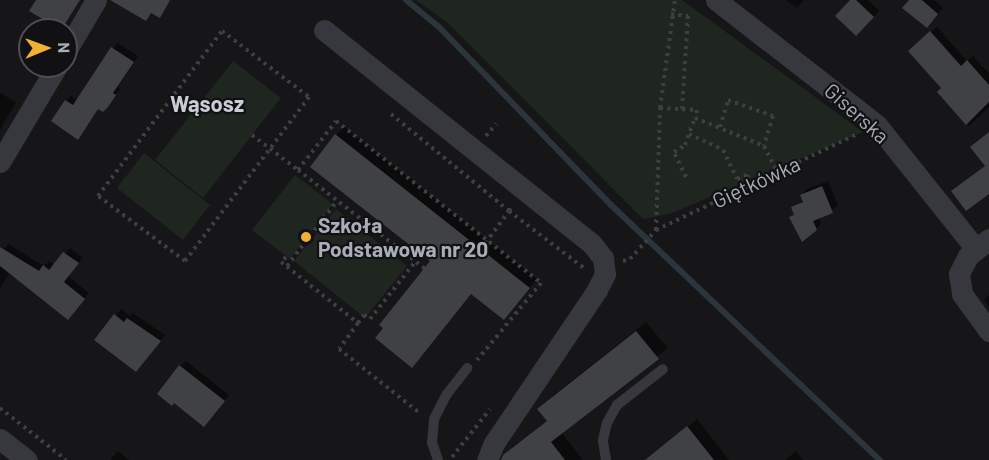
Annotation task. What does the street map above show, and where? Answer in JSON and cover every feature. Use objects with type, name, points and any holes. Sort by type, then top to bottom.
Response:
[{"type":"street","points":[[78,31],[96,0]]},
{"type":"street","name":"Giserska","points":[[716,0],[877,124],[982,244]]},
{"type":"street","points":[[324,30],[592,244],[600,253],[597,269],[603,279],[597,290],[495,443],[487,460]]},
{"type":"street","points":[[0,162],[50,78]]},
{"type":"street","points":[[982,244],[959,274],[959,285],[969,307],[989,331]]},
{"type":"street","points":[[0,438],[27,460]]},
{"type":"lane","points":[[438,460],[432,443],[434,424],[447,394],[467,368]]},
{"type":"lane","points":[[606,460],[603,440],[607,423],[617,405],[663,369]]},
{"type":"path","points":[[656,230],[660,108],[671,14],[675,0]]},
{"type":"path","points":[[671,14],[688,16],[682,109]]},
{"type":"path","points":[[222,31],[309,97],[270,149],[185,261],[98,195],[222,31]]},
{"type":"path","points":[[720,127],[728,100],[773,117],[764,146]]},
{"type":"path","points":[[660,108],[697,110],[685,145],[675,152],[686,177]]},
{"type":"path","points":[[391,114],[510,209],[597,269]]},
{"type":"path","points":[[695,118],[764,146],[777,172]]},
{"type":"path","points":[[298,170],[336,121],[541,283],[481,357],[467,368]]},
{"type":"path","name":"Giętkówka","points":[[636,252],[656,230],[877,124]]},
{"type":"path","points":[[689,134],[723,150],[737,179],[747,175],[751,184]]},
{"type":"path","points":[[252,135],[443,283]]},
{"type":"path","points":[[287,267],[338,201]]},
{"type":"path","points":[[481,249],[510,209]]},
{"type":"path","points":[[286,257],[281,262],[358,323]]},
{"type":"path","points":[[415,262],[370,320],[364,315],[339,349],[434,424]]},
{"type":"path","points":[[0,408],[66,460]]},
{"type":"shaded area","points":[[416,0],[682,0],[863,132],[670,214],[643,219],[448,23]]},
{"type":"shaded area","points":[[233,61],[281,98],[203,198],[155,160]]},
{"type":"shaded area","points":[[144,153],[210,205],[183,240],[117,188]]},
{"type":"shaded area","points":[[295,175],[333,204],[290,259],[252,230]]},
{"type":"shaded area","points":[[336,209],[407,266],[365,318],[294,261]]},
{"type":"building","points":[[36,0],[80,0],[69,18],[41,18],[29,11]]},
{"type":"building","points":[[110,0],[170,0],[160,18],[151,13],[146,21]]},
{"type":"building","points":[[850,0],[856,0],[874,17],[856,36],[835,16]]},
{"type":"building","points":[[909,0],[922,0],[938,14],[927,28],[902,8]]},
{"type":"building","points":[[930,31],[961,66],[967,60],[989,85],[989,102],[966,125],[937,92],[941,88],[908,51]]},
{"type":"building","points":[[111,47],[134,62],[113,93],[116,95],[108,107],[103,112],[98,109],[78,140],[51,121],[65,100],[73,105]]},
{"type":"building","points":[[989,132],[989,194],[966,211],[951,191],[985,166],[970,147]]},
{"type":"building","points":[[335,134],[530,288],[504,320],[471,294],[412,368],[375,338],[383,328],[379,325],[430,261],[310,167]]},
{"type":"building","points":[[822,186],[833,213],[813,221],[817,230],[802,242],[789,217],[794,215],[791,207],[803,202],[800,195]]},
{"type":"building","points":[[0,247],[39,271],[43,265],[49,270],[63,252],[79,263],[64,282],[85,299],[68,320],[0,266]]},
{"type":"building","points":[[114,314],[124,322],[127,318],[161,341],[136,372],[94,340]]},
{"type":"building","points":[[636,331],[659,359],[551,442],[565,460],[501,460],[503,455],[547,421],[537,409]]},
{"type":"building","points":[[179,365],[225,401],[204,427],[174,403],[172,406],[157,394]]},
{"type":"building","points":[[687,426],[714,460],[645,460]]},
{"type":"waterway","points":[[406,0],[439,27],[610,204],[880,460]]},
{"type":"place","name":"Szkoła Podstawowa nr 20","points":[[306,237]]},
{"type":"district","name":"Wąsosz","points":[[207,104]]}]
